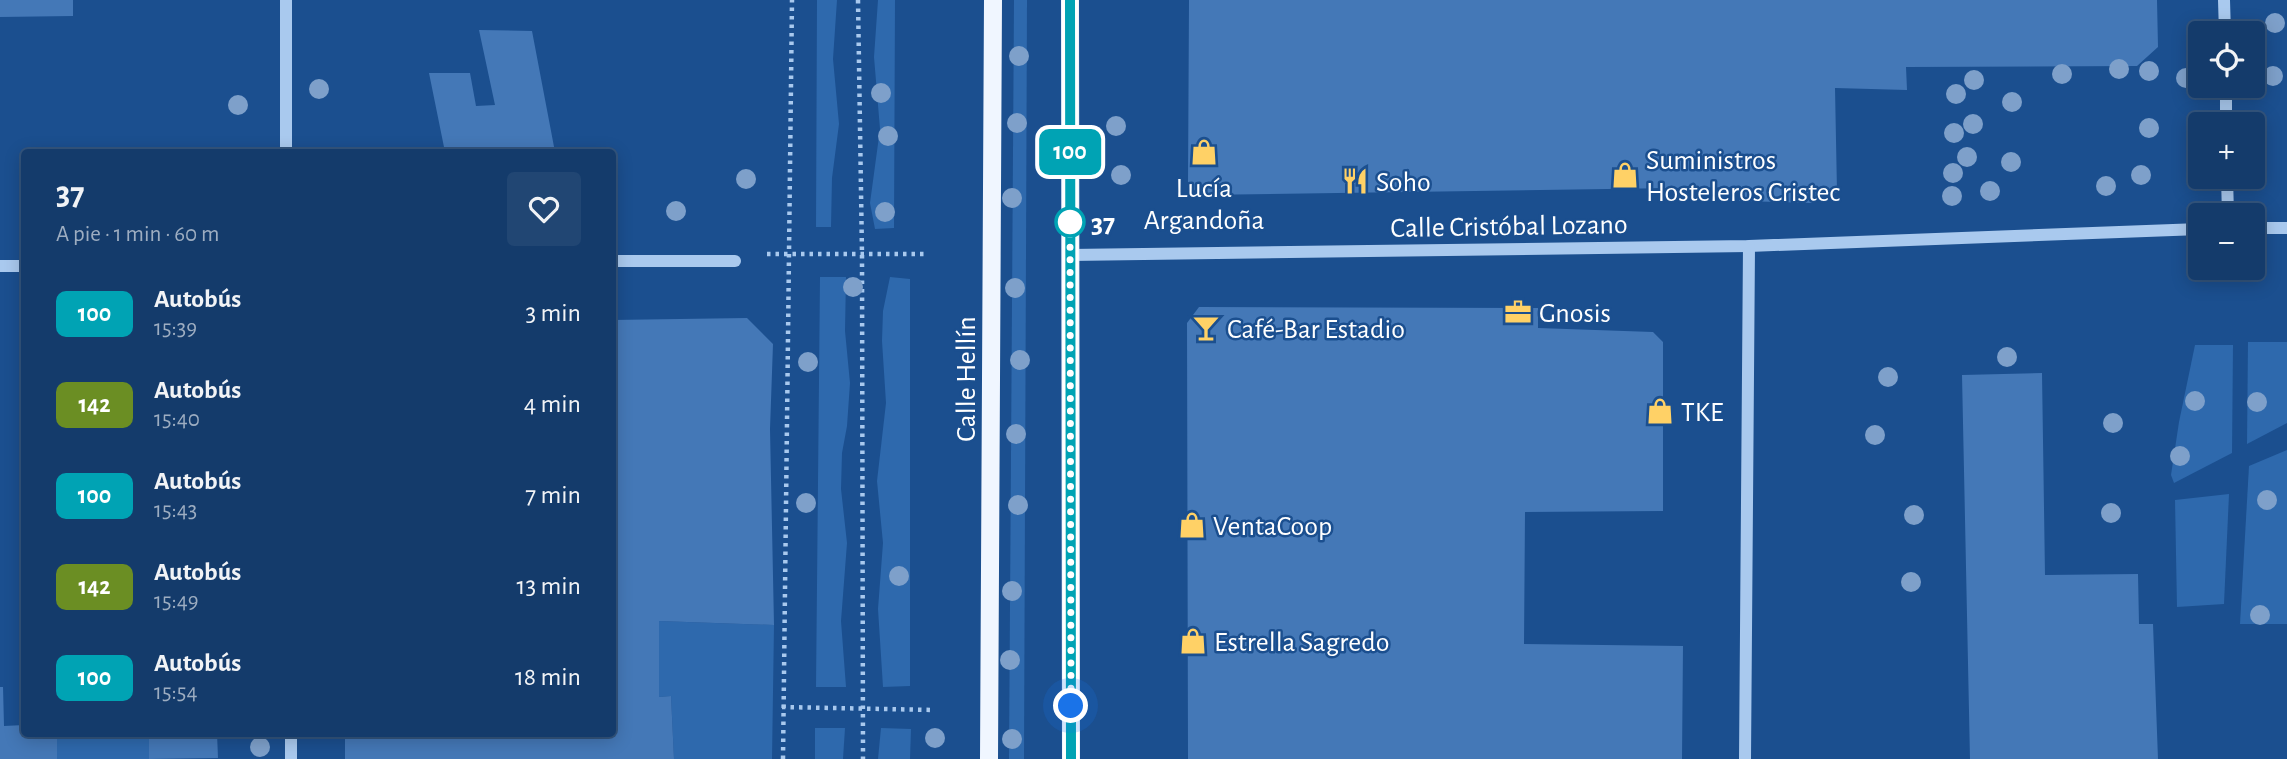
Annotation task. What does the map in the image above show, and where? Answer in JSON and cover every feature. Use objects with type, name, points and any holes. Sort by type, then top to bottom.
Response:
[{"type":"main road","name":"Calle Hellín","points":[[989,759],[993,0]]},
{"type":"main road","points":[[1070,0],[1071,759]]},
{"type":"street","points":[[286,0],[286,149]]},
{"type":"street","points":[[2224,0],[2225,21]]},
{"type":"street","points":[[2265,228],[2287,228]]},
{"type":"street","name":"Calle Cristóbal Lozano","points":[[1070,255],[1749,246],[2188,229]]},
{"type":"street","points":[[1745,759],[1749,246]]},
{"type":"street","points":[[616,261],[735,261]]},
{"type":"street","points":[[0,266],[21,265]]},
{"type":"street","points":[[291,737],[291,759]]},
{"type":"path","points":[[783,759],[792,0]]},
{"type":"path","points":[[858,0],[862,254],[863,759]]},
{"type":"path","points":[[735,261],[763,254],[927,254]]},
{"type":"path","points":[[782,707],[933,710]]},
{"type":"shaded area","points":[[817,0],[837,0],[833,59],[839,124],[832,178],[831,227],[816,227]]},
{"type":"shaded area","points":[[878,0],[895,0],[894,228],[875,229],[870,203],[880,129],[874,57]]},
{"type":"shaded area","points":[[1014,0],[1027,0],[1024,759],[1009,759]]},
{"type":"shaded area","points":[[820,277],[846,277],[845,331],[850,383],[842,453],[841,489],[847,543],[841,621],[846,687],[816,687]]},
{"type":"shaded area","points":[[890,277],[910,279],[910,686],[883,687],[878,609],[883,543],[877,481],[886,403],[883,311]]},
{"type":"shaded area","points":[[2248,342],[2287,342],[2287,423],[2247,444]]},
{"type":"shaded area","points":[[2195,345],[2233,345],[2232,453],[2174,483],[2171,475],[2179,422]]},
{"type":"shaded area","points":[[2287,450],[2287,624],[2240,624],[2249,466]]},
{"type":"shaded area","points":[[2229,494],[2224,604],[2177,607],[2175,500]]},
{"type":"shaded area","points":[[659,621],[774,625],[772,759],[674,759],[671,696],[659,697]]},
{"type":"shaded area","points":[[815,728],[845,728],[843,759],[815,759]]},
{"type":"shaded area","points":[[881,728],[911,729],[910,759],[878,759]]},
{"type":"shaded area","points":[[57,737],[149,737],[149,759],[57,759]]},
{"type":"building","points":[[0,0],[73,0],[73,16],[0,17]]},
{"type":"building","points":[[1189,0],[2157,0],[2158,47],[2137,66],[1906,67],[1907,90],[1835,88],[1837,192],[1813,203],[1739,201],[1741,187],[1199,195],[1188,183]]},
{"type":"building","points":[[479,30],[532,31],[554,149],[444,149],[429,73],[470,73],[476,106],[495,105]]},
{"type":"building","points":[[1199,307],[1538,308],[1538,328],[1653,332],[1663,342],[1663,511],[1525,512],[1524,644],[1683,646],[1682,759],[1188,759],[1187,323]]},
{"type":"building","points":[[747,318],[773,344],[770,429],[774,625],[659,621],[659,697],[671,696],[674,759],[345,759],[345,737],[616,737],[616,320]]},
{"type":"building","points":[[2042,373],[2045,575],[2138,574],[2139,624],[2153,624],[2158,759],[1970,759],[1962,375]]},
{"type":"building","points":[[0,687],[3,687],[4,726],[21,725],[21,737],[57,737],[57,759],[0,759]]},
{"type":"building","points":[[149,737],[217,737],[218,758],[149,759]]},
{"type":"bus line","name":"100","points":[[1070,0],[1071,759]]},
{"type":"place","name":"Lucía Argandoña","points":[[1204,152]]},
{"type":"place","name":"Suministros Hosteleros Cristec","points":[[1625,175]]},
{"type":"place","name":"Soho","points":[[1355,181]]},
{"type":"place","name":"37","points":[[1070,222]]},
{"type":"place","name":"Gnosis","points":[[1518,312]]},
{"type":"place","name":"Café-Bar Estadio","points":[[1206,328]]},
{"type":"place","name":"TKE","points":[[1660,411]]},
{"type":"place","name":"VentaCoop","points":[[1192,525]]},
{"type":"place","name":"Estrella Sagredo","points":[[1193,641]]},
{"type":"route","points":[[1070,222],[1071,706]]}]
